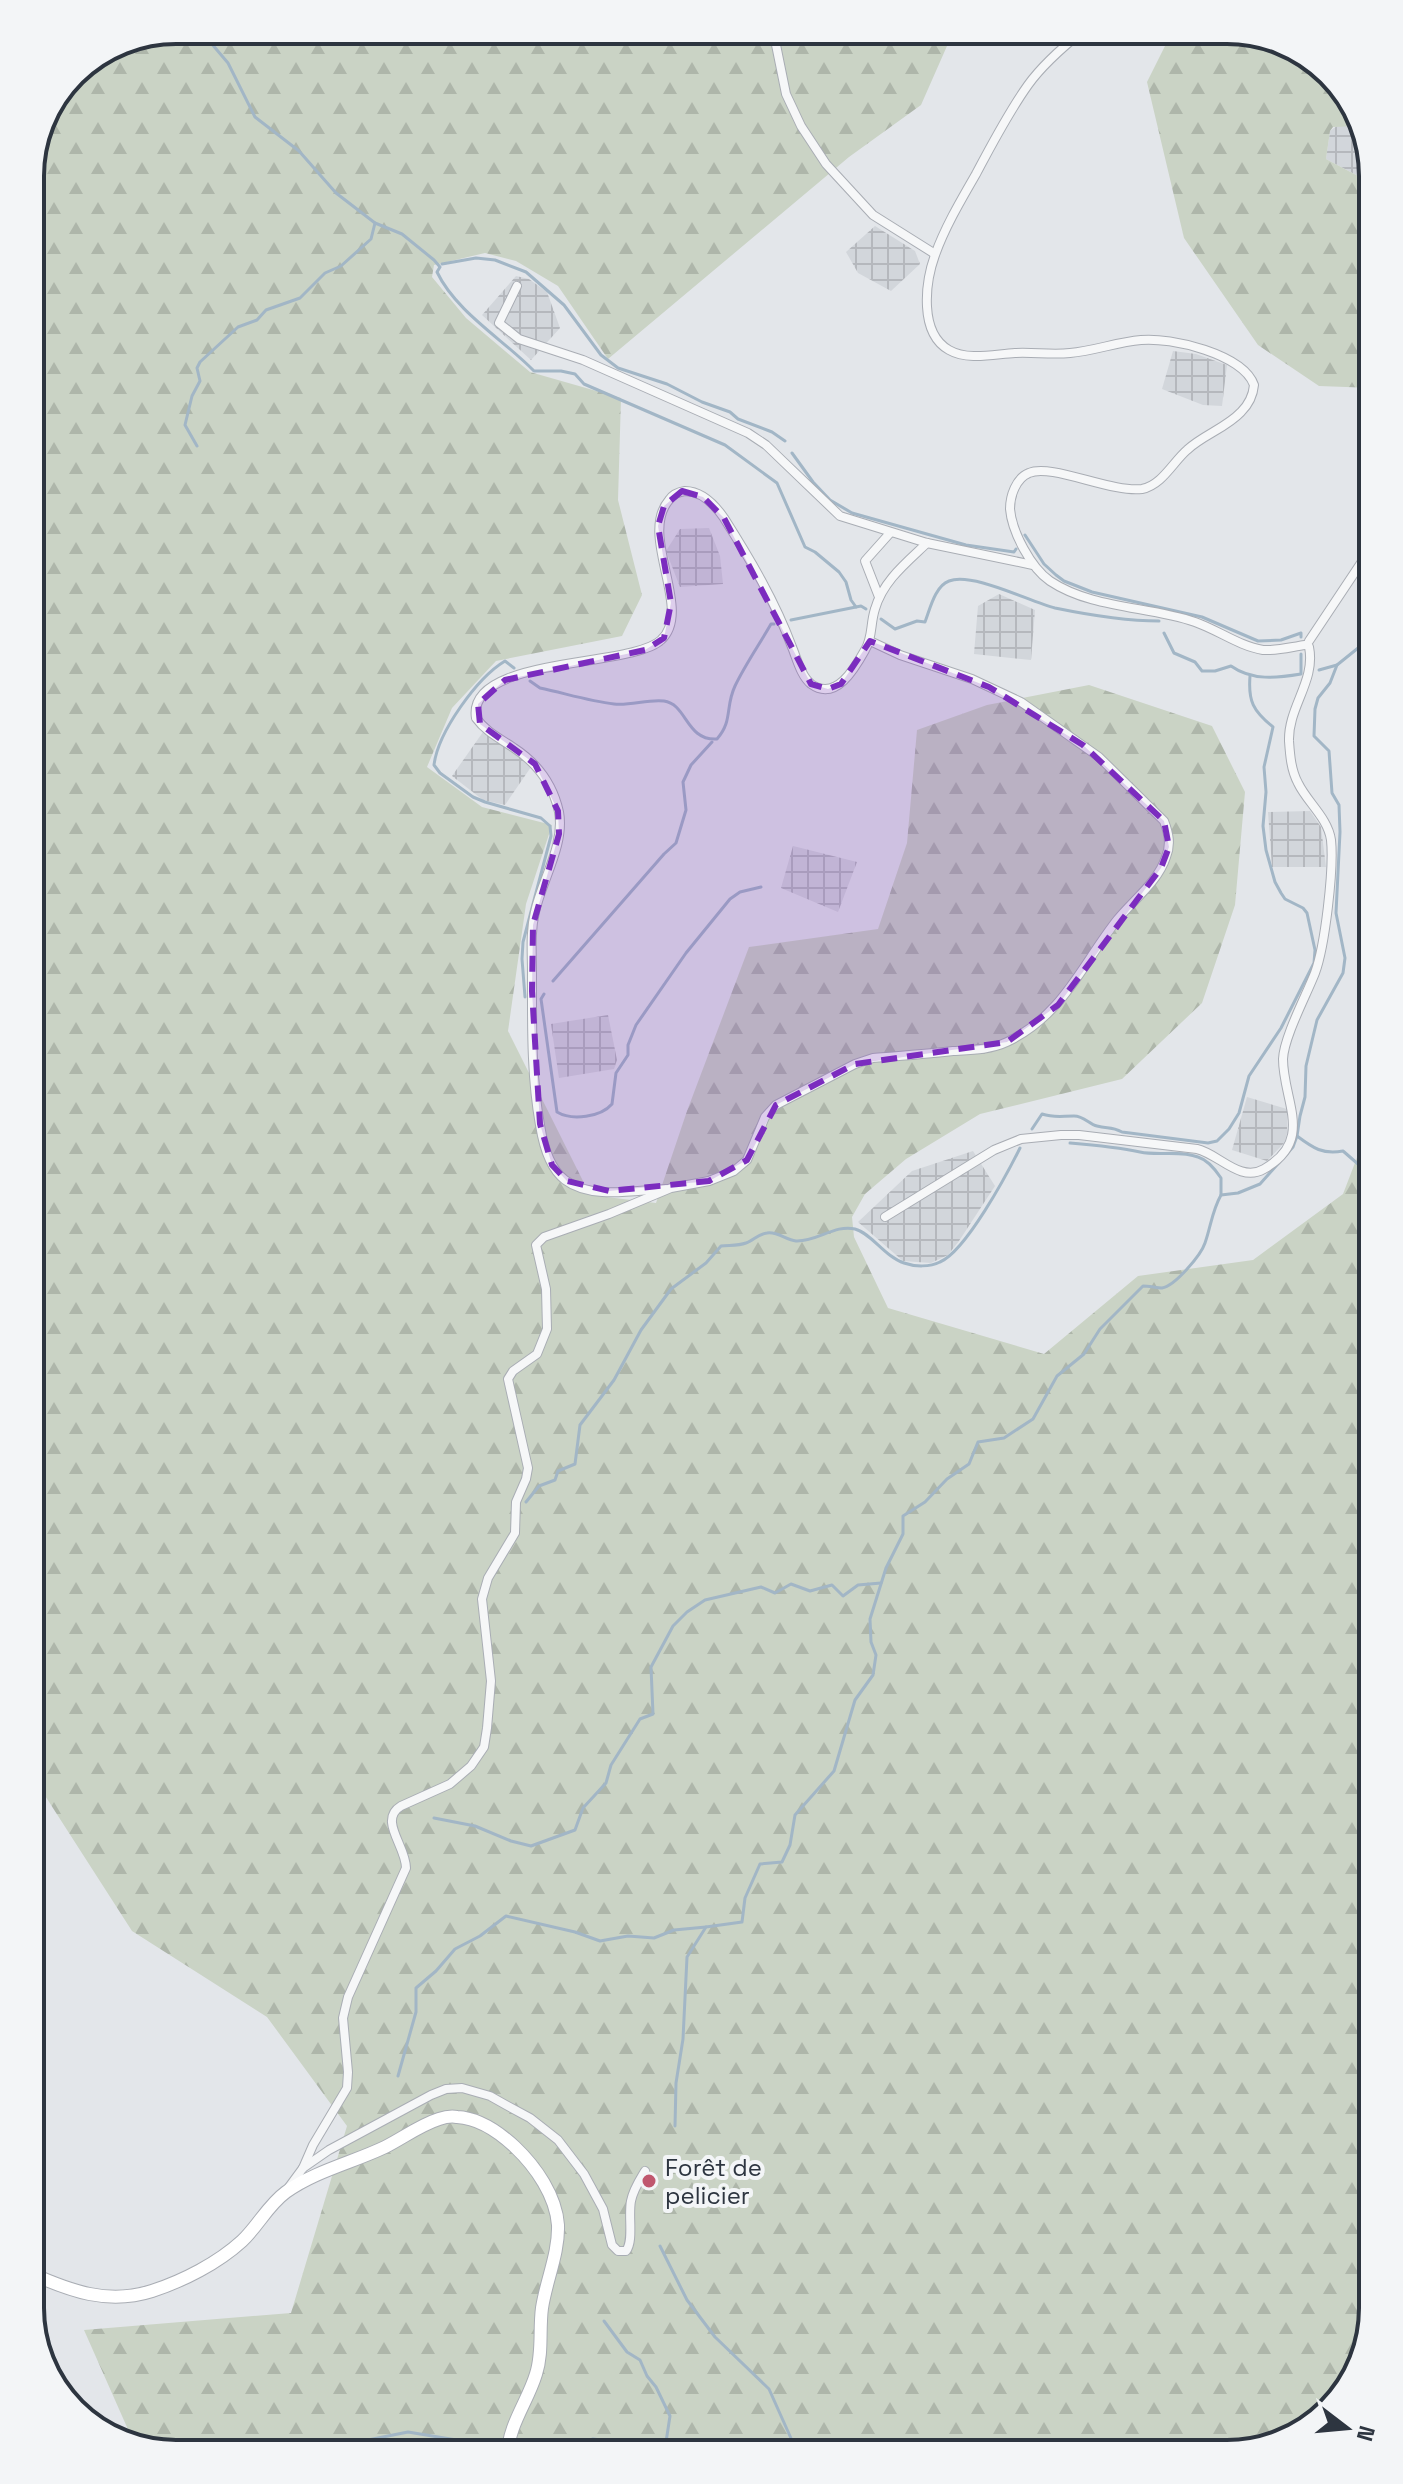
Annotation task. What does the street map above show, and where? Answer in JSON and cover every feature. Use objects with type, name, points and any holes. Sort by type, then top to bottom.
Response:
[{"type":"street","points":[[776,44],[786,94],[801,126],[826,164],[869,211],[935,254]]},
{"type":"street","points":[[1068,44],[1029,83],[967,189],[935,254],[927,287],[929,320],[940,342],[950,351],[974,356],[1068,353],[1156,340],[1206,351],[1225,358],[1245,371],[1254,385],[1251,398],[1239,414],[1188,448],[1157,481],[1145,488],[1118,488],[1046,472],[1033,472],[1018,482],[1011,496],[1014,526],[1033,565],[1052,582],[1071,592],[1186,620],[1251,647],[1273,650],[1308,644]]},
{"type":"street","points":[[517,286],[499,323],[515,337],[583,360],[748,433],[775,454],[835,513],[927,543],[1033,565]]},
{"type":"street","points":[[870,641],[1006,694],[1083,745],[1164,821],[1169,838],[1165,861],[1156,876],[1116,921],[1058,1005],[1025,1032],[1007,1042],[986,1048],[873,1058],[855,1064],[776,1105],[765,1117],[752,1152],[734,1171],[709,1181],[671,1188],[591,1190],[567,1181],[555,1171],[540,1124],[534,1055],[531,936],[535,911],[559,834],[558,811],[552,792],[535,764],[486,730],[476,718],[476,708],[488,691],[505,680],[557,665],[645,650],[664,638],[671,625],[671,614],[658,526],[664,506],[682,491],[703,497],[724,518],[776,608],[802,671],[811,684],[828,689],[841,684],[870,641],[879,597],[892,578],[927,543]]},
{"type":"street","points":[[879,597],[865,561],[890,533]]},
{"type":"street","points":[[885,1217],[994,1150],[1032,1137],[1098,1136],[1197,1149],[1238,1170],[1251,1173],[1267,1167],[1285,1150],[1294,1129],[1284,1049],[1318,962],[1331,853],[1329,830],[1299,786],[1291,763],[1290,728],[1309,674],[1311,660],[1308,644],[1359,566]]},
{"type":"street","points":[[44,2278],[88,2295],[128,2296],[161,2288],[222,2261],[287,2191],[303,2168],[347,2088],[343,2018],[348,1997],[406,1868],[405,1855],[392,1826],[391,1816],[401,1806],[450,1784],[471,1766],[484,1747],[491,1681],[482,1599],[488,1578],[515,1533],[516,1502],[528,1468],[508,1379],[513,1371],[541,1349],[547,1329],[546,1289],[536,1245],[544,1237],[671,1188]]},
{"type":"street","points":[[303,2168],[329,2150],[431,2095],[453,2088],[490,2096],[530,2118],[558,2140],[569,2151],[590,2184],[603,2209],[612,2245],[618,2251],[626,2251],[630,2245],[630,2204],[645,2171]]},
{"type":"street","points":[[287,2191],[448,2117],[468,2118],[493,2129],[518,2150],[550,2195],[557,2216],[558,2235],[542,2311],[538,2368],[510,2440]]},
{"type":"highlighted area","points":[[682,491],[703,497],[724,518],[811,684],[828,689],[841,684],[870,641],[989,687],[1083,745],[1164,821],[1169,847],[1161,868],[1058,1005],[1007,1042],[855,1064],[776,1105],[747,1160],[709,1181],[609,1191],[567,1181],[552,1165],[540,1124],[532,991],[533,925],[559,834],[558,811],[535,764],[480,724],[478,704],[505,680],[645,650],[664,638],[671,603],[658,526],[664,506]]},
{"type":"shaded area","points":[[1337,126],[1349,126],[1359,177],[1326,159],[1330,131]]},
{"type":"shaded area","points":[[875,226],[915,251],[920,264],[891,291],[858,273],[846,252]]},
{"type":"shaded area","points":[[516,276],[529,279],[547,292],[560,328],[531,360],[482,315]]},
{"type":"shaded area","points":[[1173,351],[1196,354],[1227,365],[1222,406],[1203,405],[1162,389]]},
{"type":"shaded area","points":[[709,528],[720,556],[723,584],[680,587],[666,551],[680,529]]},
{"type":"shaded area","points":[[999,594],[1035,610],[1031,660],[974,654],[978,606]]},
{"type":"shaded area","points":[[483,732],[531,767],[505,805],[483,800],[452,776]]},
{"type":"shaded area","points":[[1310,811],[1321,827],[1326,867],[1272,867],[1268,812]]},
{"type":"shaded area","points":[[793,846],[857,862],[838,912],[781,888]]},
{"type":"shaded area","points":[[608,1015],[617,1060],[614,1069],[559,1078],[551,1024]]},
{"type":"shaded area","points":[[1247,1097],[1287,1109],[1285,1142],[1267,1161],[1232,1150]]},
{"type":"shaded area","points":[[973,1151],[995,1186],[948,1255],[931,1263],[903,1261],[858,1222],[912,1171]]},
{"type":"green space","points":[[176,44],[947,44],[921,105],[849,157],[608,359],[558,286],[516,261],[485,253],[434,265],[432,277],[466,318],[530,372],[621,398],[618,500],[642,595],[622,636],[496,661],[452,708],[427,767],[482,807],[552,825],[526,904],[508,1031],[590,1195],[656,1203],[749,947],[878,929],[907,843],[917,730],[987,705],[1089,685],[1212,726],[1245,792],[1235,905],[1202,1003],[1122,1079],[980,1114],[906,1159],[865,1194],[852,1217],[854,1237],[888,1308],[1044,1354],[1138,1276],[1253,1260],[1343,1194],[1359,1152],[1359,2308],[1352,2351],[1332,2388],[1307,2388],[1307,2413],[1301,2418],[1270,2433],[1228,2440],[167,2440],[133,2433],[129,2431],[84,2330],[291,2313],[347,2126],[267,2017],[132,1931],[44,1794],[44,167],[48,141],[66,102],[102,66],[125,54]]},
{"type":"green space","points":[[1166,44],[1236,44],[1270,51],[1301,66],[1337,102],[1349,126],[1333,127],[1330,131],[1326,159],[1359,177],[1359,387],[1319,386],[1258,345],[1184,238],[1147,82]]},
{"type":"waterway","points":[[212,44],[228,63],[255,117],[299,151],[336,193],[375,223],[402,234],[434,260],[440,267],[437,272],[456,300],[534,371],[575,374],[584,384],[725,445],[777,483],[805,547],[839,572],[856,607]]},
{"type":"waterway","points":[[197,446],[185,425],[192,396],[200,381],[197,368],[200,362],[238,327],[257,320],[266,310],[300,298],[325,273],[341,266],[371,239],[375,223]]},
{"type":"waterway","points":[[442,264],[476,258],[495,260],[526,272],[564,305],[601,355],[618,368],[667,384],[772,432],[785,441]]},
{"type":"waterway","points":[[792,453],[830,500],[852,513],[966,545],[1014,552],[1016,549]]},
{"type":"waterway","points":[[1025,535],[1044,564],[1056,575],[1092,592],[1202,617],[1258,641],[1281,640],[1301,633],[1301,637]]},
{"type":"waterway","points":[[881,619],[895,629],[917,621],[925,622],[940,588],[949,581],[959,579],[986,584],[1055,608],[1107,617],[1159,621]]},
{"type":"waterway","points":[[791,620],[861,606],[866,609]]},
{"type":"waterway","points":[[530,681],[540,688],[605,703],[664,701],[678,708],[699,734],[717,739],[725,726],[735,686],[771,624],[774,624]]},
{"type":"waterway","points":[[1164,633],[1174,653],[1195,662],[1202,671],[1231,666],[1256,676],[1301,674],[1301,654]]},
{"type":"waterway","points":[[1319,670],[1337,665],[1359,647]]},
{"type":"waterway","points":[[514,668],[505,661],[471,693],[443,737],[434,765],[473,797],[541,818],[550,826],[551,836],[523,942],[525,997]]},
{"type":"waterway","points":[[675,2126],[687,1957],[706,1927],[742,1922],[745,1898],[760,1864],[782,1862],[790,1845],[795,1815],[834,1771],[855,1700],[873,1675],[876,1655],[871,1642],[870,1619],[886,1568],[903,1534],[903,1516],[925,1502],[947,1479],[969,1464],[978,1442],[1004,1438],[1033,1419],[1057,1376],[1084,1354],[1100,1329],[1143,1286],[1167,1286],[1193,1262],[1203,1248],[1221,1195],[1238,1193],[1260,1184],[1293,1147],[1305,1097],[1306,1066],[1317,1020],[1343,973],[1345,958],[1336,913],[1339,805],[1332,793],[1329,751],[1314,736],[1318,698],[1330,683],[1337,665]]},
{"type":"waterway","points":[[1032,1129],[1042,1114],[1074,1116],[1122,1132],[1208,1143],[1217,1141],[1239,1113],[1249,1076],[1281,1028],[1314,963],[1315,950],[1307,913],[1281,893],[1266,850],[1263,826],[1266,792],[1264,767],[1273,727],[1253,705],[1250,676]]},
{"type":"waterway","points":[[553,981],[676,843],[686,810],[683,782],[691,765],[712,742]]},
{"type":"waterway","points":[[544,994],[541,999],[557,1112],[578,1117],[601,1112],[612,1104],[616,1073],[628,1055],[628,1045],[636,1025],[686,953],[730,899],[740,892],[761,887]]},
{"type":"waterway","points":[[1297,1136],[1318,1150],[1343,1151],[1359,1165]]},
{"type":"waterway","points":[[1070,1143],[1198,1157],[1214,1168],[1221,1178],[1221,1195]]},
{"type":"waterway","points":[[526,1502],[539,1486],[555,1480],[558,1471],[575,1464],[580,1425],[614,1380],[641,1330],[671,1289],[706,1263],[721,1246],[743,1244],[767,1233],[804,1241],[848,1228],[861,1231],[904,1263],[922,1266],[936,1264],[950,1255],[973,1228],[1020,1148]]},
{"type":"waterway","points":[[434,1818],[475,1826],[531,1846],[575,1830],[583,1808],[606,1783],[611,1765],[640,1719],[653,1714],[651,1667],[673,1626],[687,1612],[705,1600],[761,1587],[775,1593],[791,1584],[810,1591],[832,1585],[843,1596],[858,1585],[881,1583]]},
{"type":"waterway","points":[[398,2076],[416,2012],[416,1988],[455,1949],[480,1936],[506,1916],[600,1941],[628,1936],[654,1938],[674,1930],[706,1927]]},
{"type":"waterway","points":[[660,2246],[687,2300],[715,2337],[769,2389],[792,2440]]},
{"type":"waterway","points":[[604,2321],[627,2352],[640,2360],[656,2387],[670,2416],[666,2440]]},
{"type":"waterway","points":[[368,2440],[408,2432],[457,2440]]},
{"type":"waterway","points":[[590,2440],[601,2440]]},
{"type":"place","name":"Forêt de pelicier","points":[[649,2181]]}]
